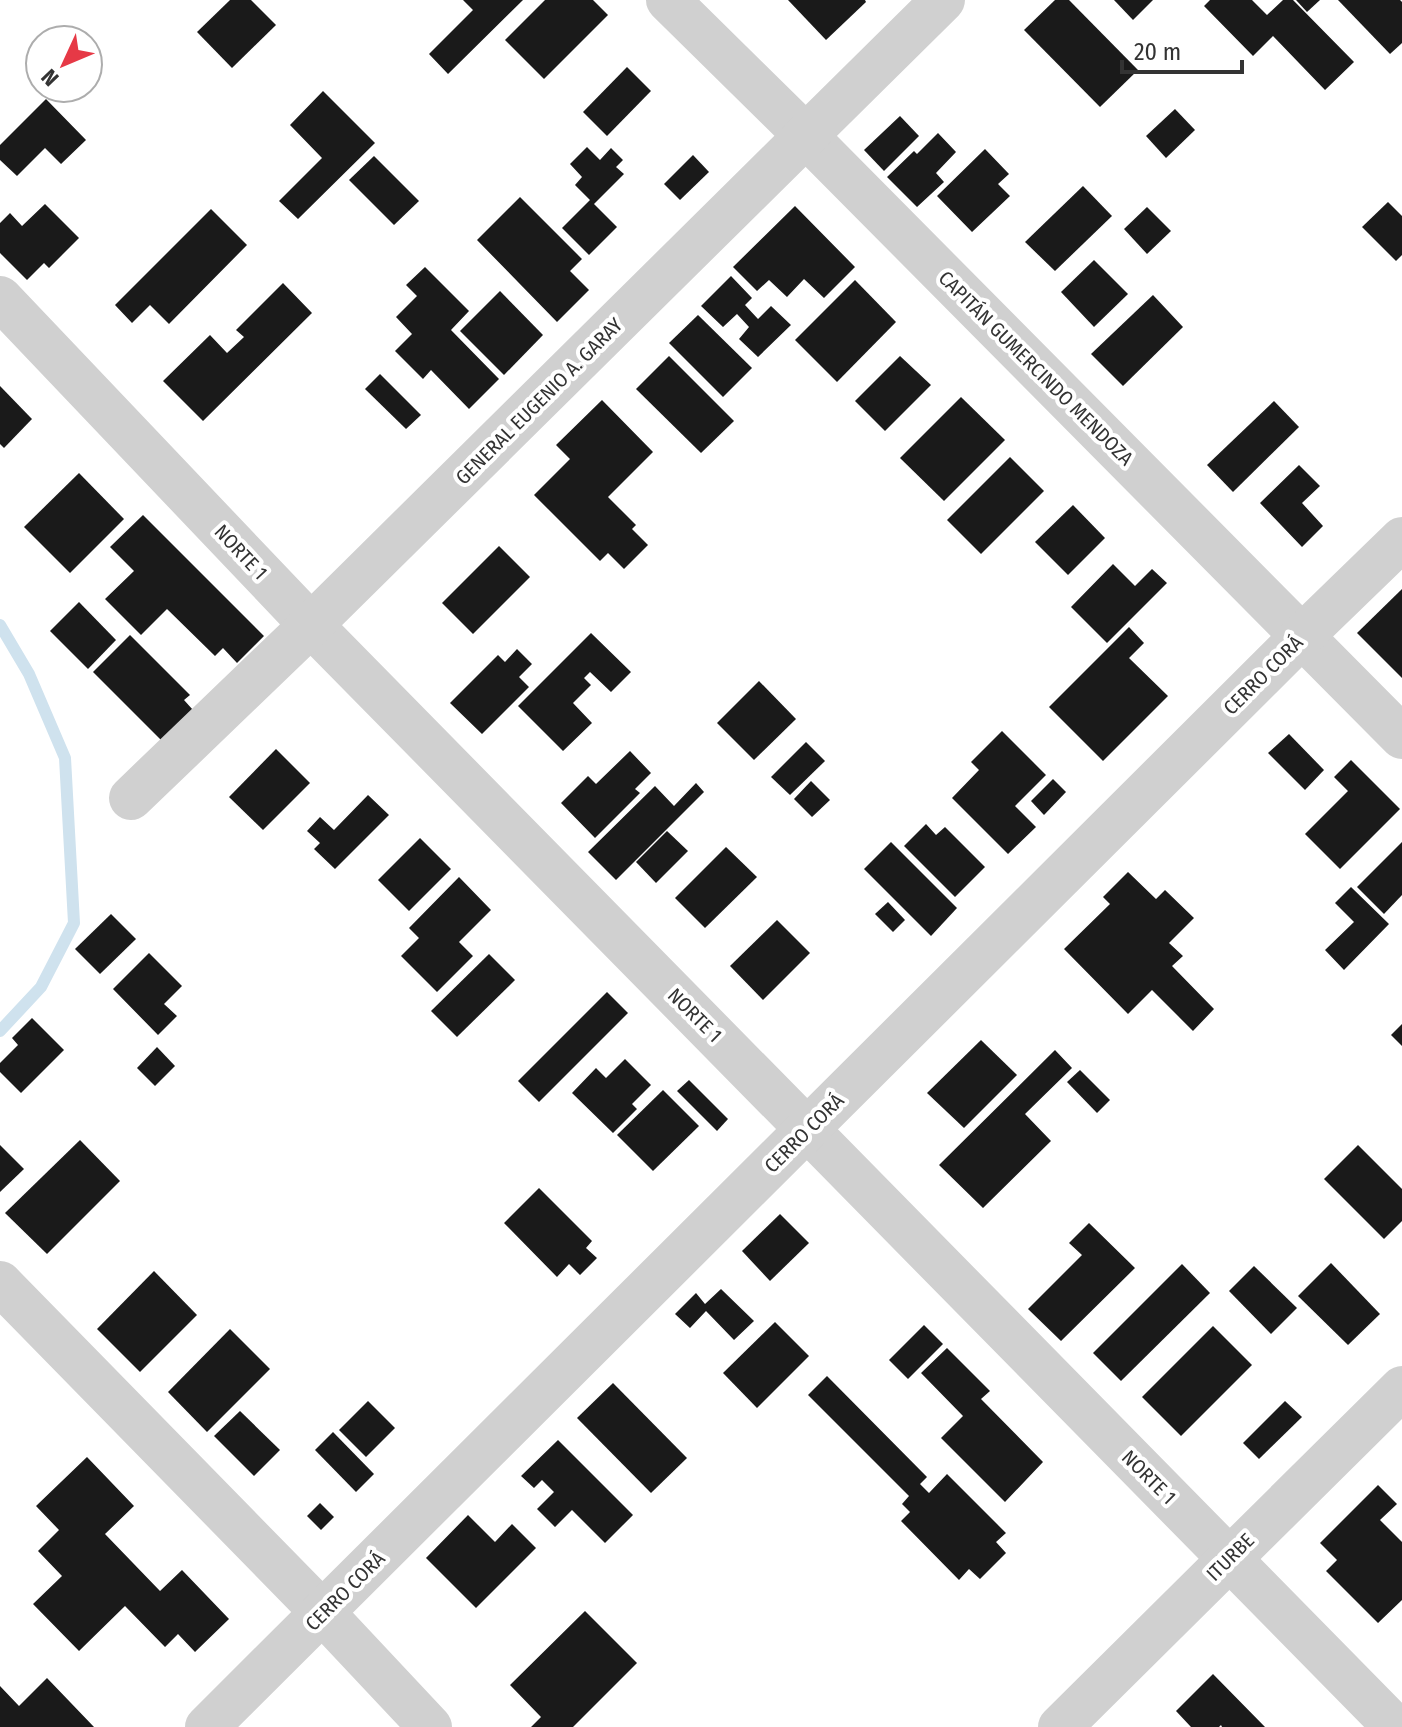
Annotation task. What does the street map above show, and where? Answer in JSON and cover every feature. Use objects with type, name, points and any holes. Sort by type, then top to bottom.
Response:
[{"type":"street","name":"CAPITÁN GUMERCINDO MENDOZA","points":[[668,0],[1402,737]]},
{"type":"street","name":"GENERAL EUGENIO A. GARAY","points":[[131,798],[311,625],[943,0]]},
{"type":"street","name":"NORTE 1","points":[[0,298],[311,625],[1395,1727]]},
{"type":"street","name":"CERRO CORÁ","points":[[207,1727],[1402,539]]},
{"type":"street","points":[[0,1283],[323,1613],[430,1727]]},
{"type":"street","name":"ITURBE","points":[[1060,1727],[1402,1388]]},
{"type":"building","points":[[230,0],[251,0],[276,25],[232,68],[197,32]]},
{"type":"building","points":[[463,0],[523,0],[448,74],[429,54],[473,10]]},
{"type":"building","points":[[545,0],[593,0],[608,15],[544,79],[505,40]]},
{"type":"building","points":[[788,0],[865,0],[866,2],[826,40]]},
{"type":"building","points":[[1055,0],[1069,0],[1138,70],[1100,107],[1024,30]]},
{"type":"building","points":[[1114,0],[1153,0],[1133,20]]},
{"type":"building","points":[[1210,0],[1252,0],[1267,15],[1283,0],[1293,0],[1354,62],[1325,90],[1273,36],[1253,56],[1204,6]]},
{"type":"building","points":[[1296,0],[1320,0],[1307,12]]},
{"type":"building","points":[[1338,0],[1400,0],[1402,43],[1390,54]]},
{"type":"building","points":[[627,67],[651,91],[607,136],[583,112]]},
{"type":"building","points":[[323,91],[375,143],[298,219],[279,201],[322,158],[290,125]]},
{"type":"building","points":[[41,104],[51,104],[86,140],[61,164],[45,148],[17,176],[0,160],[0,145]]},
{"type":"building","points":[[1175,109],[1195,130],[1166,158],[1146,136]]},
{"type":"building","points":[[900,116],[919,136],[884,171],[864,150]]},
{"type":"building","points":[[938,133],[956,152],[936,173],[944,182],[917,207],[887,177]]},
{"type":"building","points":[[587,147],[600,160],[611,148],[623,160],[616,167],[624,174],[594,204],[617,227],[589,255],[562,228],[590,200],[575,185],[582,177],[570,164]]},
{"type":"building","points":[[985,149],[1009,174],[998,184],[1010,196],[972,232],[937,196]]},
{"type":"building","points":[[693,155],[709,172],[680,200],[664,184]]},
{"type":"building","points":[[374,156],[419,201],[394,225],[349,180]]},
{"type":"building","points":[[1083,186],[1112,216],[1055,271],[1025,242]]},
{"type":"building","points":[[520,197],[582,259],[570,271],[589,290],[557,322],[477,240]]},
{"type":"building","points":[[1388,202],[1402,216],[1402,255],[1396,261],[1362,227]]},
{"type":"building","points":[[45,204],[79,238],[49,268],[44,263],[27,280],[0,253],[0,223],[10,213],[22,226]]},
{"type":"building","points":[[795,206],[855,267],[824,298],[804,279],[787,297],[769,280],[757,291],[733,267]]},
{"type":"building","points":[[1147,207],[1171,231],[1147,254],[1124,229]]},
{"type":"building","points":[[211,209],[247,245],[169,324],[150,305],[132,323],[115,305]]},
{"type":"building","points":[[1094,260],[1128,294],[1094,327],[1061,292]]},
{"type":"building","points":[[425,267],[469,311],[451,330],[499,379],[469,409],[431,370],[423,379],[395,351],[412,334],[396,317],[417,296],[406,285]]},
{"type":"building","points":[[731,276],[752,298],[745,305],[758,319],[771,306],[791,325],[758,357],[739,339],[749,327],[737,314],[723,327],[701,306]]},
{"type":"building","points":[[855,280],[896,322],[837,382],[795,340]]},
{"type":"building","points":[[283,283],[312,313],[203,421],[163,381],[210,335],[227,353],[244,337],[236,330]]},
{"type":"building","points":[[500,291],[543,335],[504,375],[460,331]]},
{"type":"building","points":[[1153,295],[1183,327],[1123,386],[1091,354]]},
{"type":"building","points":[[698,315],[752,368],[723,397],[669,343]]},
{"type":"building","points":[[669,356],[734,421],[701,453],[636,389]]},
{"type":"building","points":[[900,356],[931,385],[885,431],[855,401]]},
{"type":"building","points":[[380,374],[421,415],[406,429],[365,389]]},
{"type":"building","points":[[0,386],[32,419],[4,448],[0,444]]},
{"type":"building","points":[[961,397],[1005,440],[944,501],[900,458]]},
{"type":"building","points":[[602,400],[653,452],[608,497],[636,525],[632,529],[648,545],[624,569],[608,553],[600,561],[534,495],[570,459],[556,445]]},
{"type":"building","points":[[1274,401],[1299,427],[1233,492],[1207,465]]},
{"type":"building","points":[[1010,457],[1044,491],[981,554],[947,520]]},
{"type":"building","points":[[1299,465],[1320,486],[1302,503],[1323,526],[1302,547],[1260,503]]},
{"type":"building","points":[[79,473],[124,519],[70,573],[24,527]]},
{"type":"building","points":[[1073,505],[1105,538],[1068,575],[1035,542]]},
{"type":"building","points":[[143,515],[264,636],[237,663],[223,648],[215,656],[167,609],[141,635],[105,599],[134,571],[110,547]]},
{"type":"building","points":[[499,546],[530,577],[473,634],[442,603]]},
{"type":"building","points":[[1113,564],[1135,586],[1152,569],[1167,583],[1107,643],[1071,607]]},
{"type":"building","points":[[1402,589],[1402,678],[1357,633]]},
{"type":"building","points":[[79,602],[116,640],[88,669],[50,631]]},
{"type":"building","points":[[1129,627],[1144,643],[1129,658],[1168,696],[1103,761],[1049,707]]},
{"type":"building","points":[[591,633],[631,672],[611,692],[590,672],[584,678],[591,685],[573,703],[592,723],[563,751],[518,706]]},
{"type":"building","points":[[130,635],[190,695],[184,700],[193,710],[162,741],[93,672]]},
{"type":"building","points":[[517,649],[532,664],[519,677],[529,687],[482,734],[450,703],[498,655],[505,662]]},
{"type":"building","points":[[759,681],[796,719],[754,760],[717,723]]},
{"type":"building","points":[[1002,731],[1046,775],[1015,806],[1036,827],[1008,854],[952,798],[979,770],[971,762]]},
{"type":"building","points":[[1289,734],[1324,770],[1305,790],[1268,753]]},
{"type":"building","points":[[806,742],[825,761],[790,795],[771,777]]},
{"type":"building","points":[[276,749],[310,783],[263,830],[229,797]]},
{"type":"building","points":[[630,751],[651,773],[635,789],[640,793],[595,838],[561,803],[588,776],[596,784]]},
{"type":"building","points":[[1351,760],[1400,809],[1340,869],[1305,834],[1348,791],[1334,777]]},
{"type":"building","points":[[1053,779],[1066,792],[1044,815],[1031,801]]},
{"type":"building","points":[[811,781],[830,800],[812,817],[794,799]]},
{"type":"building","points":[[696,783],[704,792],[616,880],[588,852],[655,786],[674,806]]},
{"type":"building","points":[[368,795],[389,815],[335,869],[314,849],[320,843],[307,831],[320,817],[334,830]]},
{"type":"building","points":[[926,824],[936,835],[945,827],[985,867],[955,897],[904,846]]},
{"type":"building","points":[[667,831],[688,851],[656,883],[636,862]]},
{"type":"building","points":[[420,838],[451,869],[409,911],[378,880]]},
{"type":"building","points":[[891,842],[957,908],[931,936],[864,869]]},
{"type":"building","points":[[1402,842],[1402,895],[1384,914],[1357,887]]},
{"type":"building","points":[[726,847],[757,877],[705,928],[675,898]]},
{"type":"building","points":[[1128,872],[1156,899],[1165,890],[1194,918],[1169,943],[1183,956],[1172,966],[1214,1009],[1193,1031],[1152,990],[1128,1014],[1064,949],[1110,904],[1103,897]]},
{"type":"building","points":[[459,877],[491,910],[459,942],[473,956],[437,992],[401,956],[419,938],[409,928]]},
{"type":"building","points":[[1351,887],[1389,924],[1344,970],[1325,950],[1354,922],[1335,903]]},
{"type":"building","points":[[888,902],[905,920],[893,932],[875,914]]},
{"type":"building","points":[[111,914],[136,939],[100,974],[75,949]]},
{"type":"building","points":[[777,920],[810,953],[763,1000],[730,966]]},
{"type":"building","points":[[149,953],[182,986],[164,1004],[177,1016],[158,1035],[113,989]]},
{"type":"building","points":[[489,954],[515,980],[457,1037],[431,1011]]},
{"type":"building","points":[[607,992],[628,1013],[539,1102],[518,1081]]},
{"type":"building","points":[[32,1018],[64,1050],[21,1093],[0,1072],[0,1063],[18,1045],[12,1038]]},
{"type":"building","points":[[1402,1024],[1402,1046],[1391,1035]]},
{"type":"building","points":[[981,1040],[1017,1075],[964,1128],[927,1093]]},
{"type":"building","points":[[157,1047],[175,1066],[155,1086],[137,1068]]},
{"type":"building","points":[[1055,1050],[1072,1068],[1025,1114],[1051,1141],[983,1208],[939,1165]]},
{"type":"building","points":[[625,1059],[651,1085],[632,1104],[637,1109],[613,1133],[572,1093],[596,1068],[606,1078]]},
{"type":"building","points":[[1080,1070],[1110,1100],[1097,1113],[1067,1082]]},
{"type":"building","points":[[689,1080],[728,1119],[717,1131],[677,1091]]},
{"type":"building","points":[[663,1090],[699,1126],[653,1171],[617,1135]]},
{"type":"building","points":[[80,1140],[120,1181],[47,1254],[5,1213]]},
{"type":"building","points":[[0,1145],[24,1169],[0,1192]]},
{"type":"building","points":[[1358,1145],[1402,1189],[1402,1221],[1384,1239],[1324,1179]]},
{"type":"building","points":[[539,1188],[592,1241],[586,1248],[597,1258],[580,1275],[569,1264],[557,1277],[504,1223]]},
{"type":"building","points":[[780,1214],[809,1243],[770,1281],[742,1251]]},
{"type":"building","points":[[1089,1223],[1135,1268],[1061,1341],[1028,1309],[1082,1255],[1069,1243]]},
{"type":"building","points":[[1331,1263],[1380,1314],[1348,1345],[1298,1296]]},
{"type":"building","points":[[1182,1264],[1210,1293],[1121,1381],[1093,1353]]},
{"type":"building","points":[[1254,1266],[1297,1308],[1271,1334],[1229,1291]]},
{"type":"building","points":[[154,1271],[197,1315],[140,1372],[97,1329]]},
{"type":"building","points":[[721,1289],[754,1321],[734,1340],[706,1311],[690,1328],[675,1314],[696,1293],[705,1304]]},
{"type":"building","points":[[775,1322],[809,1356],[757,1408],[723,1373]]},
{"type":"building","points":[[924,1325],[943,1344],[908,1379],[889,1360]]},
{"type":"building","points":[[1213,1326],[1252,1365],[1181,1436],[1142,1397]]},
{"type":"building","points":[[230,1329],[270,1369],[207,1432],[168,1392]]},
{"type":"building","points":[[947,1348],[990,1391],[981,1399],[1043,1462],[1005,1502],[941,1438],[963,1416],[921,1373]]},
{"type":"building","points":[[827,1376],[927,1477],[920,1484],[929,1493],[947,1474],[1006,1533],[996,1542],[1006,1553],[980,1579],[969,1569],[959,1580],[901,1521],[910,1512],[902,1504],[909,1496],[808,1395]]},
{"type":"building","points":[[613,1383],[687,1458],[651,1493],[577,1418]]},
{"type":"building","points":[[368,1401],[395,1428],[366,1457],[339,1430]]},
{"type":"building","points":[[1285,1401],[1302,1417],[1259,1459],[1243,1443]]},
{"type":"building","points":[[240,1411],[280,1450],[254,1476],[214,1436]]},
{"type":"building","points":[[333,1432],[374,1474],[356,1492],[315,1450]]},
{"type":"building","points":[[558,1440],[633,1515],[605,1543],[572,1510],[555,1527],[537,1509],[554,1492],[542,1480],[534,1488],[521,1476]]},
{"type":"building","points":[[87,1457],[134,1506],[105,1534],[160,1591],[182,1570],[229,1619],[195,1652],[178,1634],[165,1647],[125,1606],[79,1651],[33,1604],[62,1576],[38,1551],[59,1530],[36,1506]]},
{"type":"building","points":[[1378,1485],[1397,1504],[1380,1520],[1402,1542],[1402,1600],[1378,1623],[1326,1571],[1337,1560],[1320,1543]]},
{"type":"building","points":[[320,1503],[334,1517],[321,1530],[307,1516]]},
{"type":"building","points":[[468,1515],[495,1542],[512,1524],[536,1548],[476,1608],[426,1558]]},
{"type":"building","points":[[585,1611],[637,1663],[573,1727],[531,1727],[541,1717],[510,1685]]},
{"type":"building","points":[[1213,1674],[1265,1727],[1191,1727],[1176,1711]]},
{"type":"building","points":[[47,1678],[94,1727],[0,1727],[0,1686],[19,1706]]},
{"type":"waterway","points":[[0,625],[29,674],[65,758],[74,923],[41,987],[0,1031]]}]
